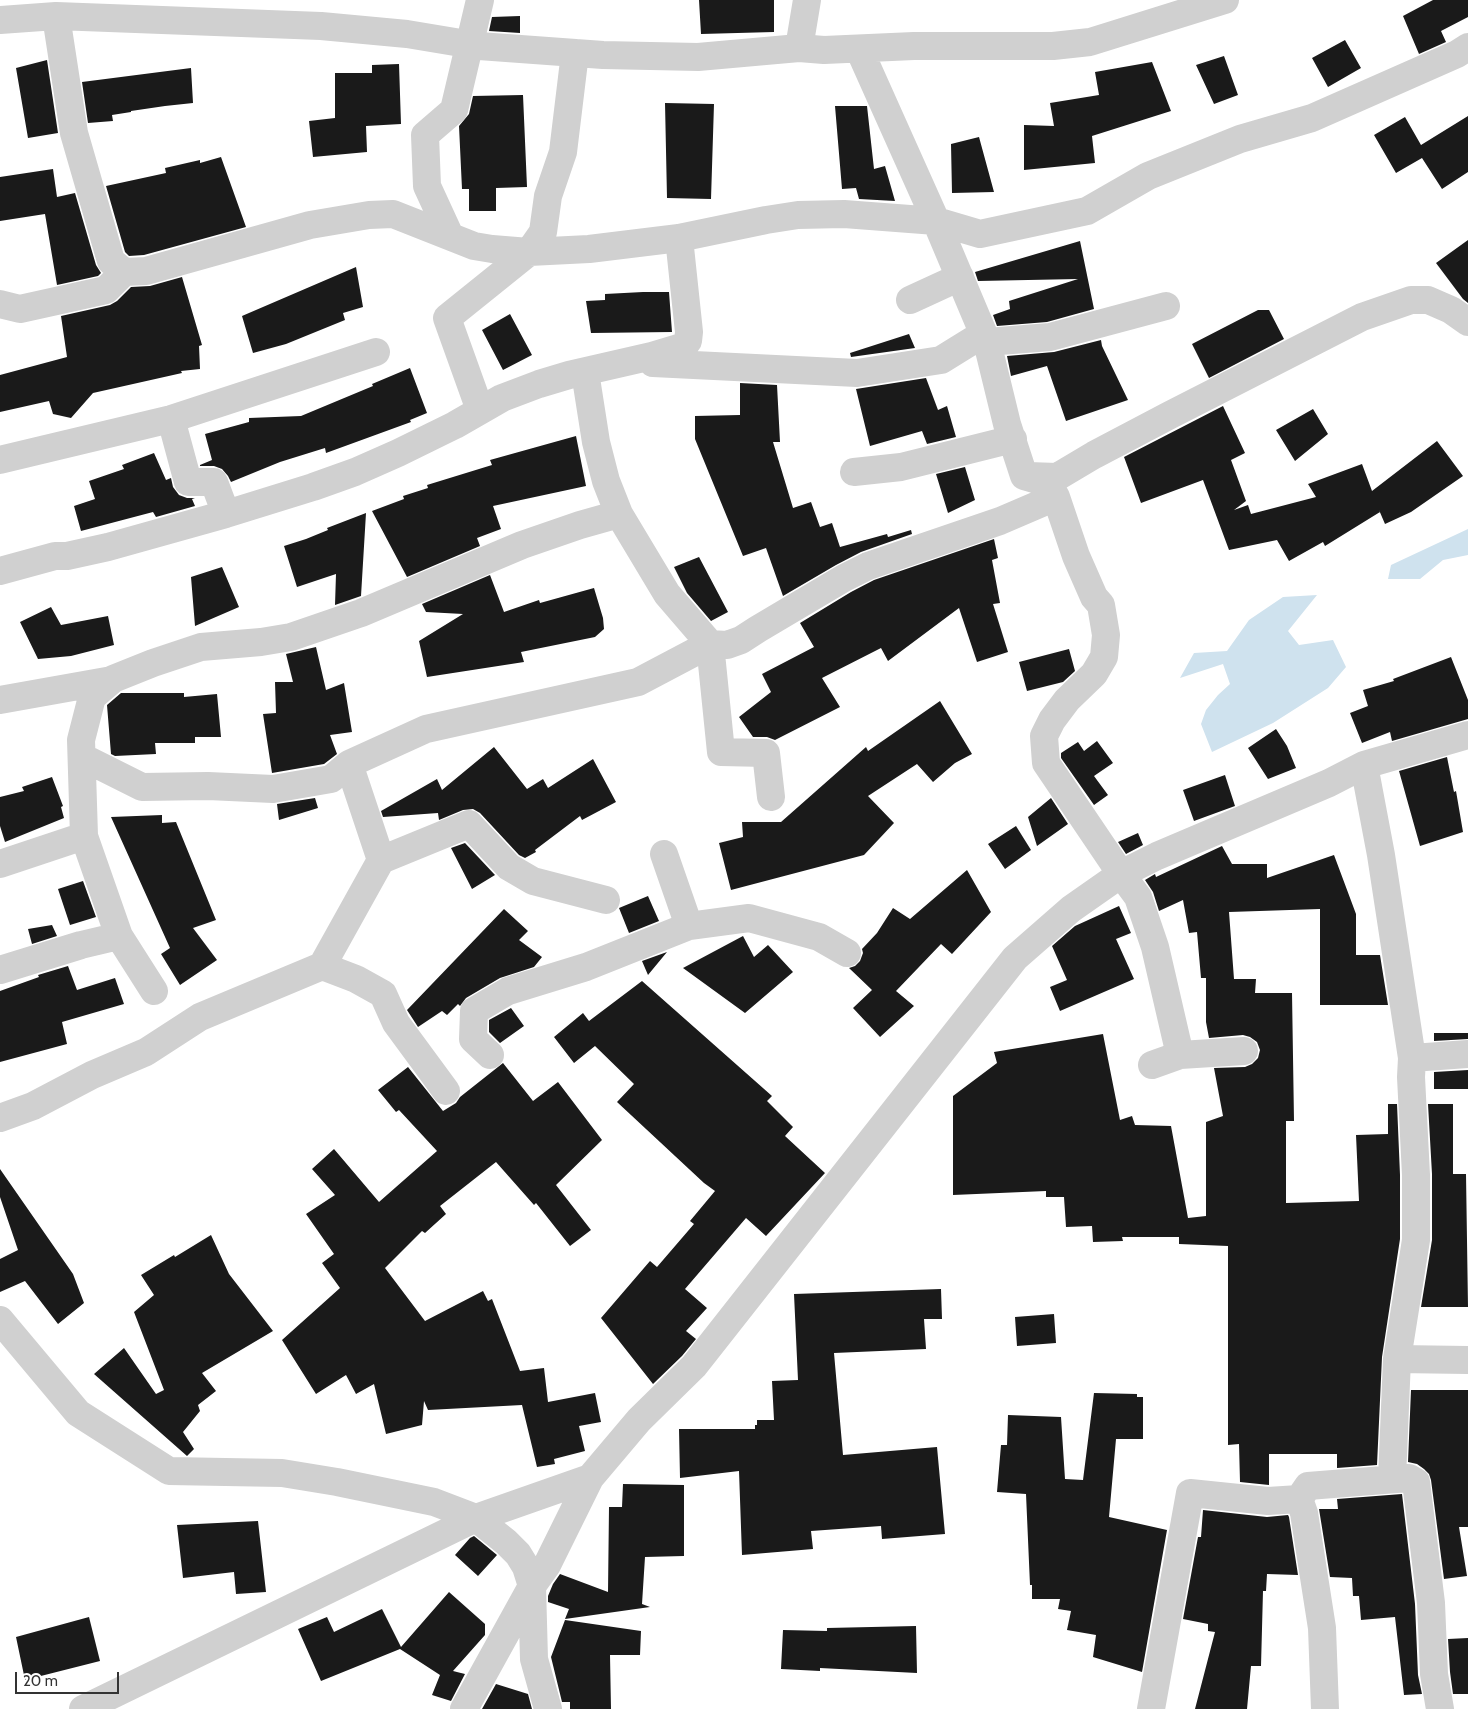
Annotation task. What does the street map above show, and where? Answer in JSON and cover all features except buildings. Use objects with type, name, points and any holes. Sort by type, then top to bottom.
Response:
[{"type":"street","points":[[450,236],[428,186],[425,135],[454,110],[480,0]]},
{"type":"street","points":[[799,48],[807,0]]},
{"type":"street","points":[[0,20],[56,16],[321,26],[407,34],[470,45],[575,53],[698,57],[799,48],[824,50],[914,46],[1053,46],[1090,42],[1225,0]]},
{"type":"street","points":[[56,16],[74,133],[112,261],[124,272]]},
{"type":"street","points":[[859,49],[936,221],[985,338],[1007,424],[1024,476]]},
{"type":"street","points":[[480,410],[447,318],[529,252],[543,232],[548,196],[563,152],[575,53]]},
{"type":"street","points":[[0,304],[20,308],[106,290],[124,272],[146,271],[310,225],[369,215],[393,214],[474,246],[529,252],[589,249],[679,238],[798,215],[844,214],[936,221],[980,234],[1087,211],[1148,176],[1240,139],[1312,118],[1464,58]]},
{"type":"street","points":[[0,571],[55,556],[84,553],[226,514],[313,487],[355,472],[398,453],[502,398],[530,387],[682,347],[688,341],[689,332],[679,238]]},
{"type":"street","points":[[910,300],[960,277]]},
{"type":"street","points":[[1024,476],[1057,477],[1170,415],[1362,317],[1410,300],[1428,300],[1451,310],[1468,322]]},
{"type":"street","points":[[629,361],[856,374],[941,360],[985,338],[1050,337],[1166,306]]},
{"type":"street","points":[[0,460],[171,419],[376,352]]},
{"type":"street","points":[[585,372],[598,450],[606,481],[619,514],[667,594],[710,644],[721,752],[766,754],[771,797]]},
{"type":"street","points":[[171,419],[188,482],[214,482],[226,514]]},
{"type":"street","points":[[854,472],[901,467],[1013,439]]},
{"type":"street","points":[[1024,476],[1048,483],[1056,496],[1076,556],[1094,596],[1101,605],[1106,635],[1104,658],[1094,674],[1067,700],[1052,720],[1044,736],[1046,763],[1120,874],[1138,897],[1155,947],[1180,1055]]},
{"type":"street","points":[[82,758],[142,787],[208,786],[273,788],[331,779],[350,764],[426,729],[638,682],[710,644],[727,645],[741,640],[819,592],[868,566],[1000,521],[1056,496]]},
{"type":"street","points":[[0,700],[113,679],[201,646],[261,642],[291,637],[361,613],[522,545],[619,514]]},
{"type":"street","points":[[113,679],[92,696],[81,740],[84,836],[119,936],[154,992]]},
{"type":"street","points":[[464,1709],[532,1586],[547,1565],[590,1478],[640,1420],[694,1366],[1015,958],[1071,909],[1120,874],[1157,856],[1328,783],[1364,765],[1468,735]]},
{"type":"street","points":[[350,764],[381,860]]},
{"type":"street","points":[[1364,765],[1412,1058],[1410,1076],[1416,1175],[1416,1240],[1397,1359],[1392,1479]]},
{"type":"street","points":[[0,1118],[33,1106],[92,1075],[146,1052],[200,1017],[322,966],[381,860],[469,824],[509,867],[533,881],[606,900]]},
{"type":"street","points":[[0,864],[84,836]]},
{"type":"street","points":[[664,854],[689,926]]},
{"type":"street","points":[[490,1055],[473,1039],[474,1011],[508,992],[586,967],[689,926],[749,918],[819,937],[848,953]]},
{"type":"street","points":[[0,970],[119,936]]},
{"type":"street","points":[[322,966],[356,979],[383,994],[396,1022],[446,1092]]},
{"type":"street","points":[[1152,1065],[1180,1055],[1244,1051]]},
{"type":"street","points":[[1412,1058],[1468,1054]]},
{"type":"street","points":[[0,1320],[78,1413],[169,1471],[282,1473],[425,1500],[476,1518],[506,1542],[518,1554],[526,1568],[532,1586],[534,1660],[548,1709]]},
{"type":"street","points":[[1397,1359],[1468,1360]]},
{"type":"street","points":[[84,1709],[476,1518],[590,1478]]},
{"type":"street","points":[[1299,1499],[1308,1486],[1409,1478],[1416,1482],[1431,1603],[1434,1674],[1440,1709]]},
{"type":"street","points":[[1151,1709],[1190,1493],[1268,1501],[1299,1499]]},
{"type":"street","points":[[1299,1499],[1304,1514],[1322,1628],[1325,1709]]},
{"type":"water","points":[[1468,529],[1468,555],[1443,560],[1420,579],[1388,579],[1391,565]]},
{"type":"water","points":[[1317,595],[1288,631],[1299,645],[1333,640],[1346,667],[1328,688],[1273,723],[1212,752],[1201,724],[1206,710],[1230,684],[1223,664],[1180,678],[1194,653],[1227,651],[1249,620],[1283,597]]}]
